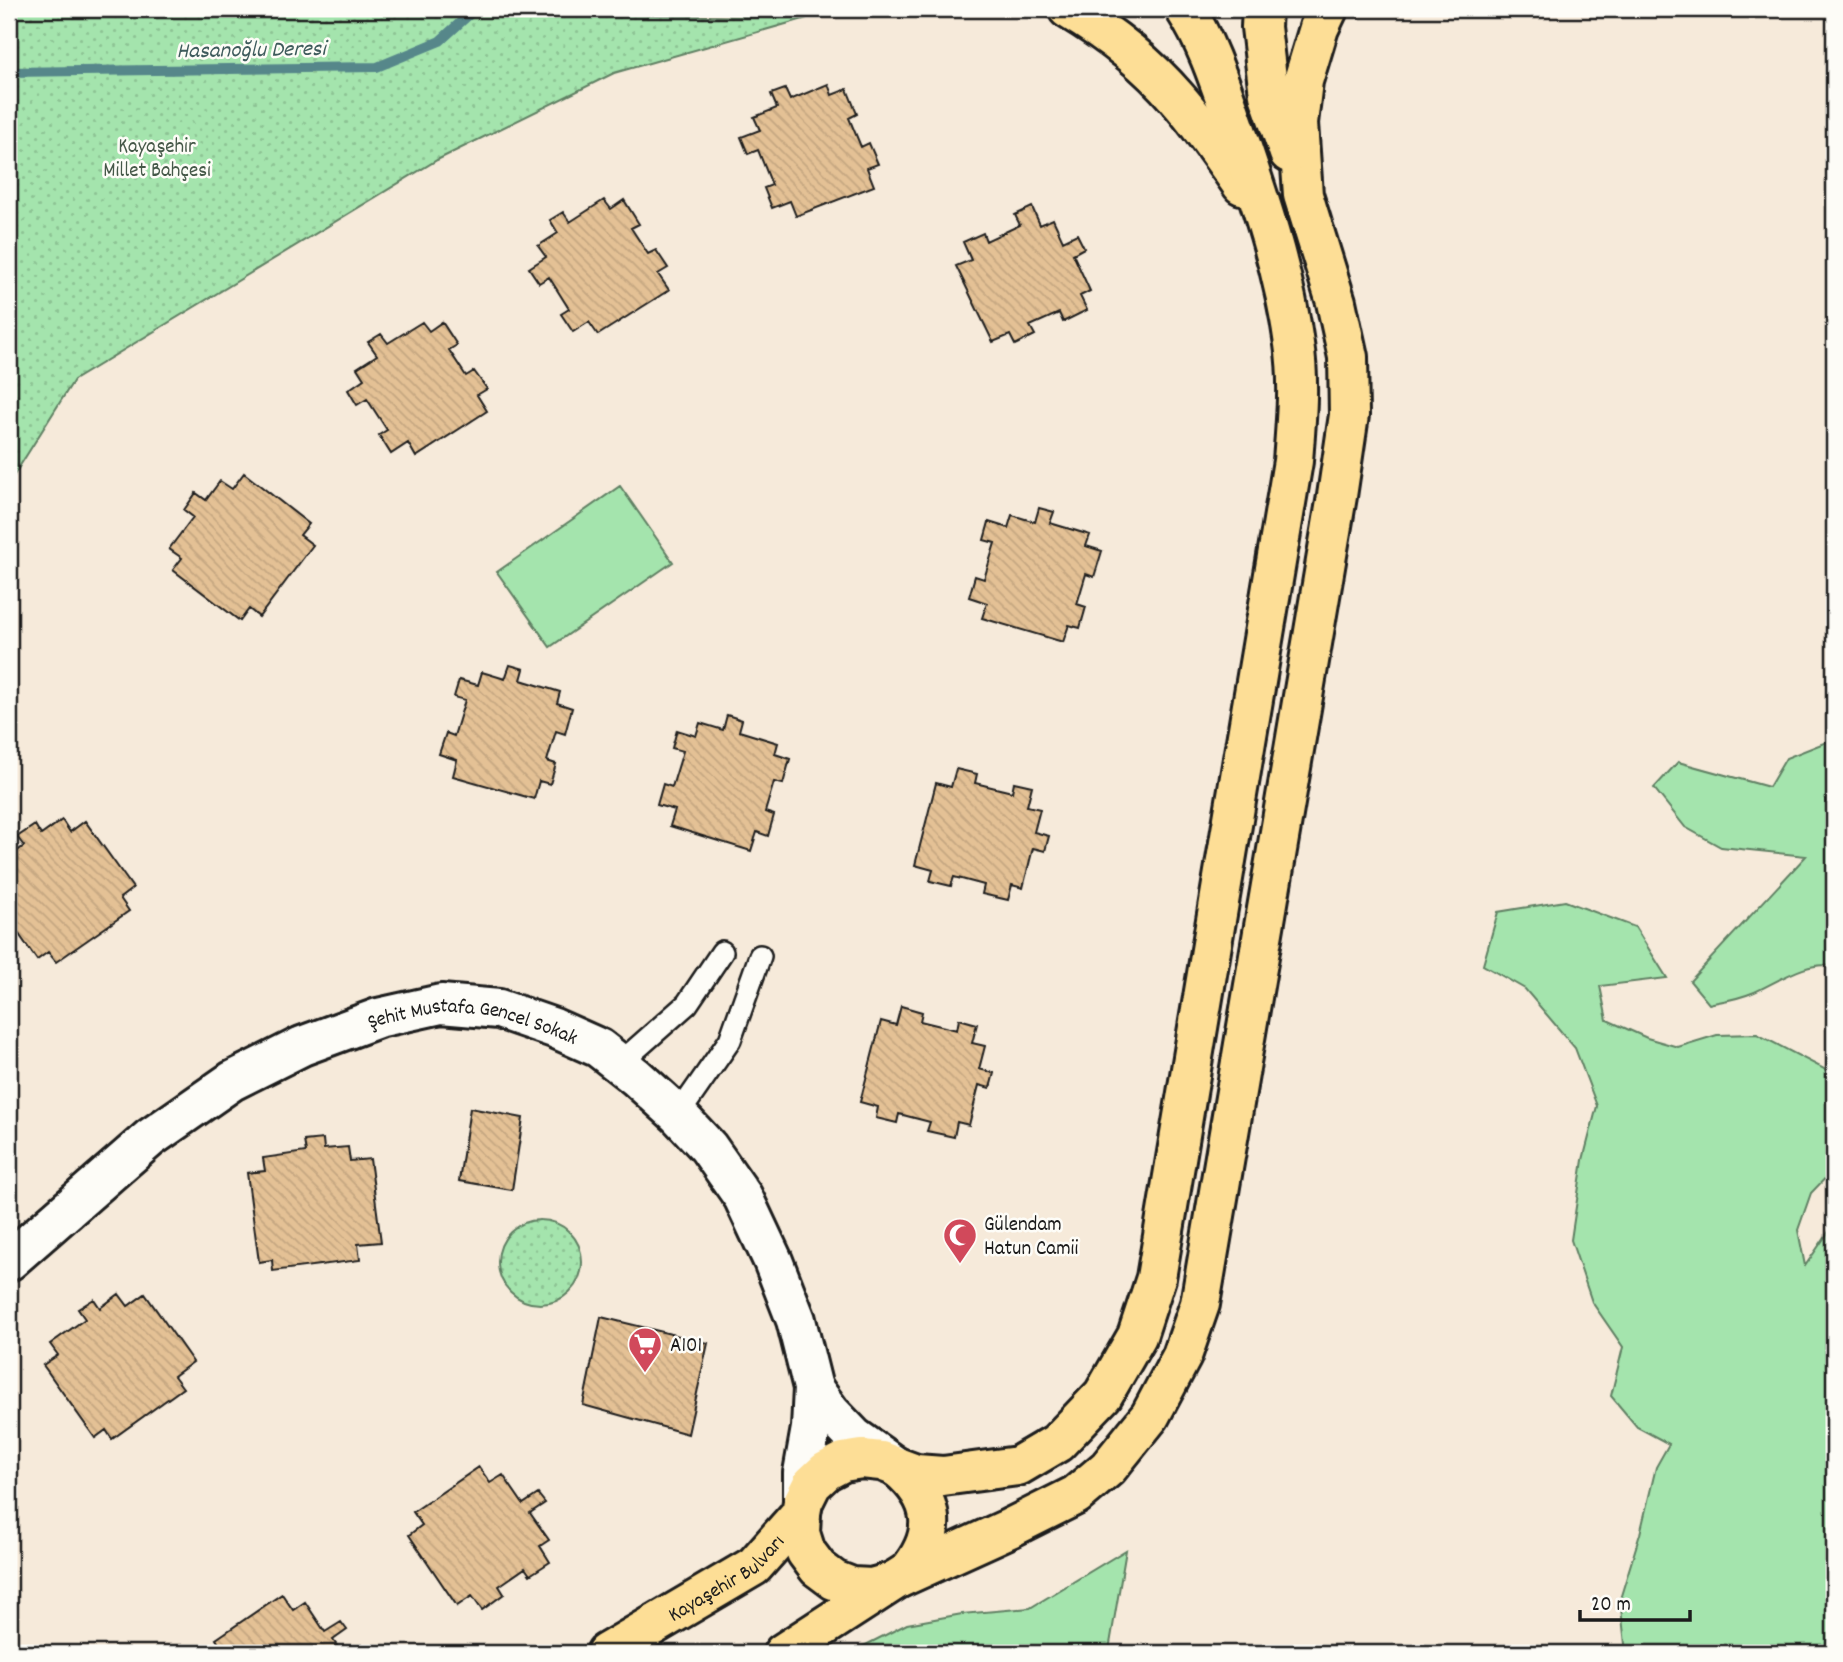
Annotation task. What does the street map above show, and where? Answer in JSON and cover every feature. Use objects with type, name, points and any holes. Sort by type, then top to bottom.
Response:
[{"type":"main road","points":[[1068,9],[1093,24],[1139,60],[1176,96],[1262,213]]},
{"type":"main road","points":[[1185,9],[1216,73],[1248,164],[1284,286],[1294,346],[1298,409],[1293,461],[1156,1278],[1138,1336],[1103,1395],[1057,1443],[1018,1465],[943,1476],[916,1474],[881,1461],[862,1459],[843,1462],[826,1471],[812,1484],[802,1508],[800,1533],[806,1552],[818,1568],[834,1580],[852,1587],[872,1588],[891,1582],[1076,1495],[1108,1468],[1150,1416],[1182,1356],[1200,1304],[1349,415],[1348,357],[1336,302],[1269,95],[1261,27],[1262,9]]},
{"type":"main road","points":[[1303,195],[1298,123],[1303,81],[1319,28],[1328,9]]},
{"type":"main road","points":[[783,1653],[908,1572],[920,1556],[928,1538],[929,1519],[924,1499],[914,1482],[899,1469]]},
{"type":"main road","name":"Kayaşehir Bulvarı","points":[[606,1653],[754,1566],[802,1508]]},
{"type":"street","name":"Şehit Mustafa Gencel Sokak","points":[[9,1261],[150,1138],[232,1081],[302,1046],[378,1018],[441,1004],[499,1009],[554,1028],[599,1048],[678,1115],[708,1147],[743,1197],[773,1261],[796,1320],[813,1388]]},
{"type":"street","points":[[813,1388],[831,1413],[854,1437],[899,1469]]},
{"type":"street","points":[[802,1508],[803,1473],[811,1428],[813,1388]]},
{"type":"lane","points":[[619,1064],[687,1004],[722,952]]},
{"type":"lane","points":[[678,1115],[730,1040],[760,956]]},
{"type":"green space","name":"Kayaşehir Millet Bahçesi","points":[[9,9],[347,9],[807,18],[614,73],[437,160],[74,380],[9,483]]},
{"type":"green space","points":[[620,486],[673,562],[550,647],[497,572]]},
{"type":"green space","points":[[1834,739],[1834,967],[1824,965],[1803,969],[1747,995],[1709,1004],[1690,981],[1806,856],[1721,847],[1685,827],[1654,788],[1678,762],[1769,787],[1786,758]]},
{"type":"green space","points":[[1565,901],[1635,927],[1667,978],[1600,986],[1607,1020],[1647,1038],[1678,1047],[1717,1035],[1757,1034],[1834,1074],[1834,1169],[1811,1193],[1798,1230],[1805,1266],[1829,1231],[1834,1215],[1834,1653],[1626,1653],[1620,1599],[1640,1534],[1656,1467],[1669,1444],[1637,1427],[1611,1396],[1623,1347],[1592,1302],[1571,1240],[1583,1160],[1597,1106],[1575,1048],[1525,989],[1483,965],[1498,912]]},
{"type":"green space","points":[[540,1220],[556,1223],[570,1232],[579,1246],[582,1262],[579,1278],[570,1292],[556,1301],[540,1304],[524,1301],[510,1292],[501,1278],[498,1262],[501,1246],[510,1232],[524,1223]]},
{"type":"green space","points":[[1126,1550],[1110,1653],[850,1653],[907,1624],[962,1614],[1030,1608]]},
{"type":"building","points":[[828,84],[832,95],[847,89],[857,114],[849,118],[861,147],[869,143],[878,164],[867,168],[874,186],[796,216],[790,201],[772,208],[764,188],[772,185],[758,150],[748,154],[741,137],[760,130],[754,117],[777,108],[771,94],[785,89],[790,100]]},
{"type":"building","points":[[604,200],[611,209],[624,200],[639,224],[631,228],[648,254],[656,250],[668,268],[658,274],[669,290],[598,335],[589,322],[573,332],[561,314],[569,309],[549,277],[539,283],[529,268],[546,257],[538,246],[558,233],[550,220],[563,212],[570,222]]},
{"type":"building","points":[[1032,207],[1040,225],[1053,219],[1063,241],[1077,234],[1084,248],[1073,254],[1090,291],[1080,296],[1087,310],[1063,322],[1059,313],[1030,326],[1035,335],[1015,345],[1010,335],[993,342],[956,266],[971,260],[963,242],[983,233],[986,241],[1020,225],[1015,215]]},
{"type":"building","points":[[422,322],[429,331],[442,322],[457,345],[449,350],[466,376],[474,371],[487,389],[477,395],[487,411],[416,457],[408,443],[391,454],[379,435],[387,430],[367,399],[357,405],[348,390],[364,379],[357,368],[377,355],[368,342],[381,334],[388,343]]},
{"type":"building","points":[[244,473],[309,524],[300,535],[313,545],[259,617],[249,609],[240,621],[173,570],[182,558],[169,549],[193,517],[184,510],[196,493],[206,500],[220,481],[232,489]]},
{"type":"building","points":[[1039,508],[1054,512],[1050,523],[1090,535],[1086,546],[1102,551],[1094,577],[1086,574],[1077,604],[1086,607],[1080,628],[1069,625],[1063,642],[982,618],[987,603],[969,597],[975,576],[984,579],[995,543],[984,540],[989,522],[1008,528],[1012,515],[1035,522]]},
{"type":"building","points":[[510,665],[524,669],[521,680],[560,692],[557,703],[572,708],[565,734],[556,731],[547,761],[556,764],[550,784],[539,781],[534,799],[453,776],[457,760],[439,754],[446,733],[454,736],[465,700],[454,697],[459,680],[478,685],[482,672],[505,679]]},
{"type":"building","points":[[727,715],[742,720],[739,731],[778,743],[775,754],[790,759],[783,784],[774,782],[765,812],[774,815],[768,836],[757,832],[751,851],[670,826],[675,810],[657,805],[663,784],[672,787],[683,751],[672,748],[677,730],[696,736],[700,723],[723,730]]},
{"type":"building","points":[[956,769],[977,774],[975,783],[1012,792],[1014,782],[1032,786],[1027,806],[1040,809],[1034,832],[1049,836],[1045,851],[1033,848],[1023,888],[1012,885],[1008,900],[982,894],[984,885],[954,877],[951,886],[930,881],[933,870],[915,865],[936,783],[951,787]]},
{"type":"building","points":[[62,820],[70,832],[85,821],[133,888],[120,898],[129,911],[56,962],[48,952],[37,960],[9,920],[9,857],[24,846],[17,837],[35,825],[41,835]]},
{"type":"building","points":[[901,1006],[922,1012],[920,1021],[957,1030],[959,1019],[977,1024],[972,1043],[985,1046],[979,1069],[994,1073],[990,1088],[979,1085],[969,1125],[957,1122],[954,1137],[927,1131],[930,1122],[899,1114],[897,1123],[876,1118],[878,1107],[860,1102],[881,1021],[896,1025]]},
{"type":"building","points":[[470,1108],[523,1118],[512,1190],[459,1181]]},
{"type":"building","points":[[323,1139],[324,1149],[348,1147],[350,1161],[370,1159],[381,1242],[358,1244],[360,1260],[273,1271],[272,1260],[259,1262],[247,1173],[265,1171],[263,1158],[306,1152],[304,1141]]},
{"type":"building","points":[[119,1294],[128,1306],[145,1294],[193,1362],[174,1376],[183,1388],[112,1439],[106,1430],[95,1438],[43,1365],[58,1355],[50,1344],[85,1319],[78,1309],[94,1299],[100,1308]]},
{"type":"building","name":"A101","points":[[601,1317],[708,1343],[688,1434],[583,1405]]},
{"type":"building","points":[[479,1467],[490,1483],[503,1475],[523,1504],[538,1494],[545,1503],[530,1513],[549,1540],[540,1546],[550,1562],[530,1575],[525,1568],[499,1586],[504,1594],[482,1610],[472,1596],[457,1606],[409,1535],[422,1525],[413,1512]]},
{"type":"building","points":[[282,1594],[293,1610],[305,1602],[325,1632],[341,1622],[347,1630],[333,1640],[342,1653],[225,1653],[216,1639]]},
{"type":"waterway","name":"Hasanoğlu Deresi","points":[[9,72],[377,67],[440,41],[475,9]]},
{"type":"place","name":"Gülendam Hatun Camii","points":[[960,1265]]},
{"type":"place","name":"A101","points":[[645,1374]]}]
